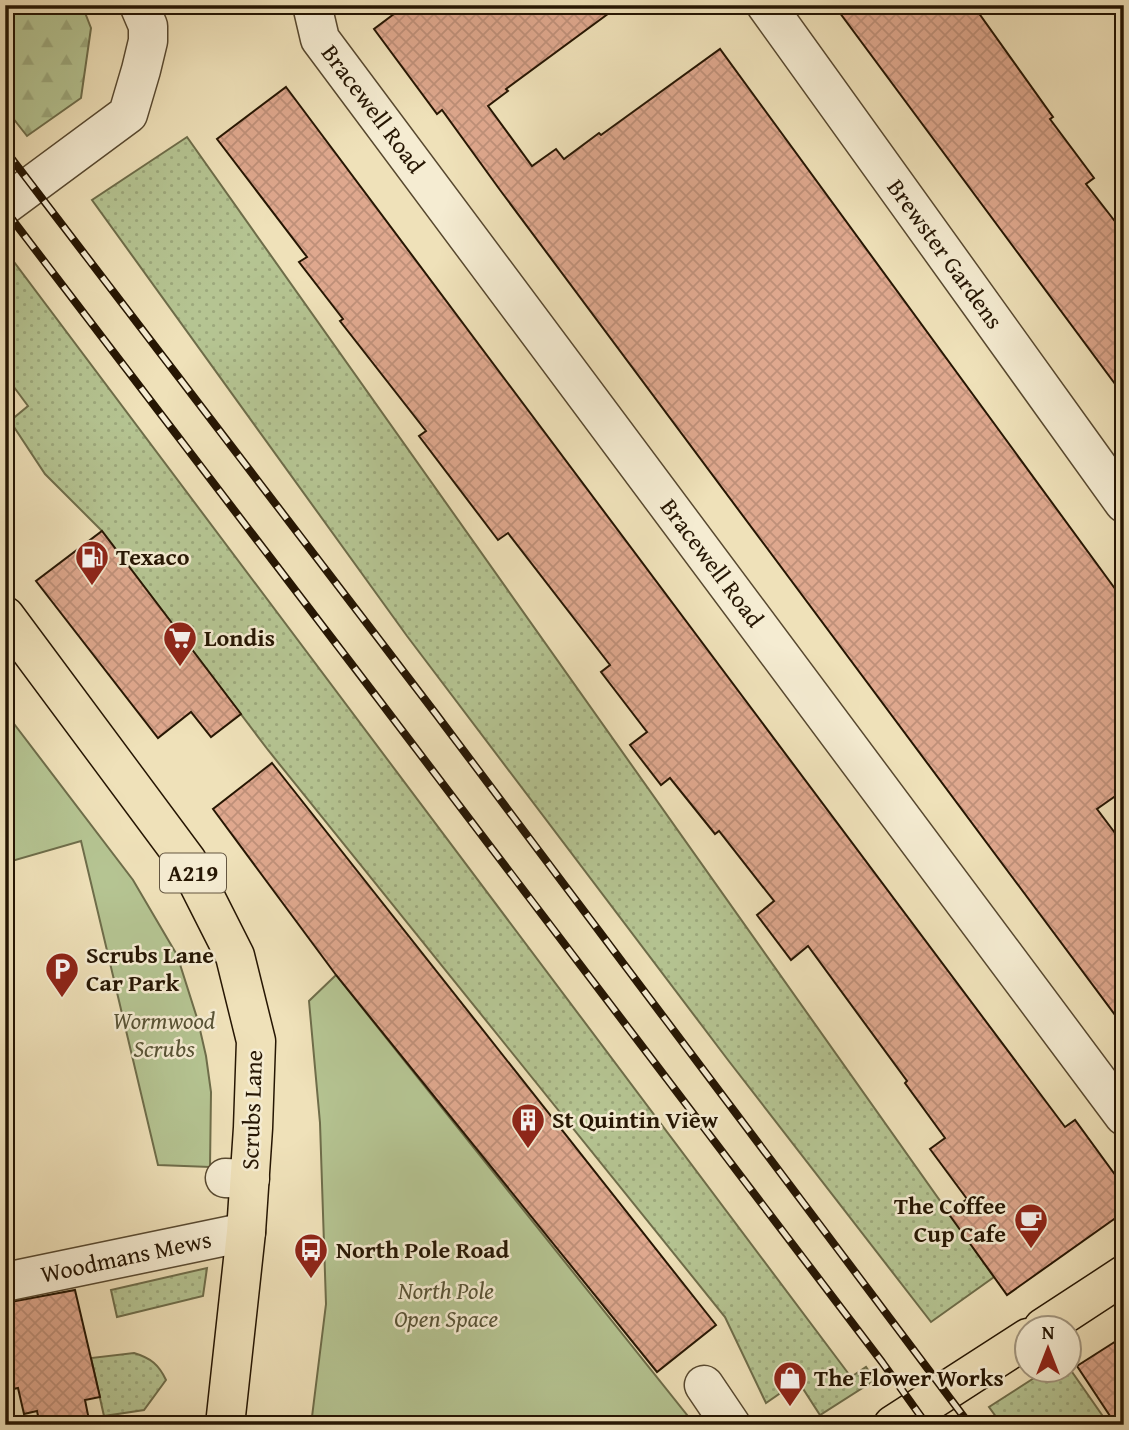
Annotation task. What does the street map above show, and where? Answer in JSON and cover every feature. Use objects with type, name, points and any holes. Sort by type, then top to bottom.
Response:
[{"type":"main road","name":"Scrubs Lane","points":[[5,616],[187,861],[235,956],[256,1041],[238,1178],[246,1231],[225,1425]]},
{"type":"main road","points":[[1064,1314],[1124,1275]]},
{"type":"main road","points":[[893,1425],[1014,1346]]},
{"type":"street","points":[[5,205],[128,114],[148,41],[148,26],[139,5]]},
{"type":"street","name":"Bracewell Road","points":[[312,5],[320,38],[1124,1115]]},
{"type":"street","name":"Brewster Gardens","points":[[766,5],[1124,503]]},
{"type":"street","name":"Woodmans Mews","points":[[5,1282],[246,1231]]},
{"type":"street","points":[[704,1385],[731,1425]]},
{"type":"green space","points":[[5,5],[82,5],[91,28],[81,98],[27,136],[5,108]]},
{"type":"green space","points":[[187,137],[994,1277],[931,1322],[728,1060],[407,636],[92,200]]},
{"type":"green space","points":[[8,254],[851,1377],[866,1367],[875,1380],[820,1415],[798,1381],[766,1403],[725,1317],[268,750],[102,531],[45,474],[10,421],[28,406],[5,375],[5,257]]},
{"type":"green space","name":"Wormwood Scrubs","points":[[5,712],[133,880],[177,955],[206,1056],[211,1092],[210,1167],[158,1165],[81,841],[5,863]]},
{"type":"green space","name":"North Pole Open Space","points":[[336,975],[695,1425],[311,1425],[326,1304],[320,1123],[309,1001]]},
{"type":"green space","points":[[207,1268],[203,1296],[117,1317],[111,1290]]},
{"type":"green space","points":[[134,1353],[154,1363],[166,1380],[144,1410],[104,1416],[91,1358]]},
{"type":"green space","points":[[1025,1384],[1080,1384],[1109,1425],[1002,1425],[989,1407]]},
{"type":"building","points":[[406,5],[620,5],[506,89],[508,91],[488,106],[532,166],[556,149],[564,159],[720,49],[1124,601],[1124,790],[1097,809],[1124,845],[1124,1027],[442,110],[437,114],[374,29]]},
{"type":"building","points":[[834,5],[973,5],[1053,117],[1050,119],[1094,178],[1086,184],[1124,233],[1124,396]]},
{"type":"building","points":[[286,87],[1065,1127],[1075,1120],[1124,1187],[1124,1212],[1007,1295],[948,1213],[967,1199],[930,1149],[945,1138],[905,1083],[907,1081],[808,946],[791,960],[757,915],[774,901],[719,831],[715,834],[670,778],[661,785],[630,745],[647,732],[601,672],[610,665],[508,533],[498,540],[419,436],[426,431],[340,321],[343,319],[299,262],[307,257],[217,139]]},
{"type":"building","points":[[102,531],[241,714],[211,737],[191,712],[158,738],[36,581]]},
{"type":"building","name":"St Quintin View","points":[[272,763],[716,1325],[657,1372],[336,975],[213,809]]},
{"type":"building","points":[[75,1290],[100,1397],[85,1400],[90,1425],[40,1425],[37,1411],[24,1414],[18,1388],[5,1391],[5,1303]]},
{"type":"building","points":[[1124,1336],[1124,1425],[1116,1425],[1084,1377],[1084,1362]]},
{"type":"railway","points":[[5,150],[436,714],[970,1425]]},
{"type":"railway","points":[[5,210],[882,1362],[927,1425]]},
{"type":"place","name":"Texaco","points":[[92,587]]},
{"type":"place","name":"Londis","points":[[180,668]]},
{"type":"place","name":"Scrubs Lane Car Park","points":[[62,999]]},
{"type":"place","name":"St Quintin View","points":[[528,1150]]},
{"type":"place","name":"The Coffee Cup Cafe","points":[[1031,1250]]},
{"type":"place","name":"North Pole Road","points":[[311,1280]]},
{"type":"place","name":"The Flower Works","points":[[790,1408]]}]
